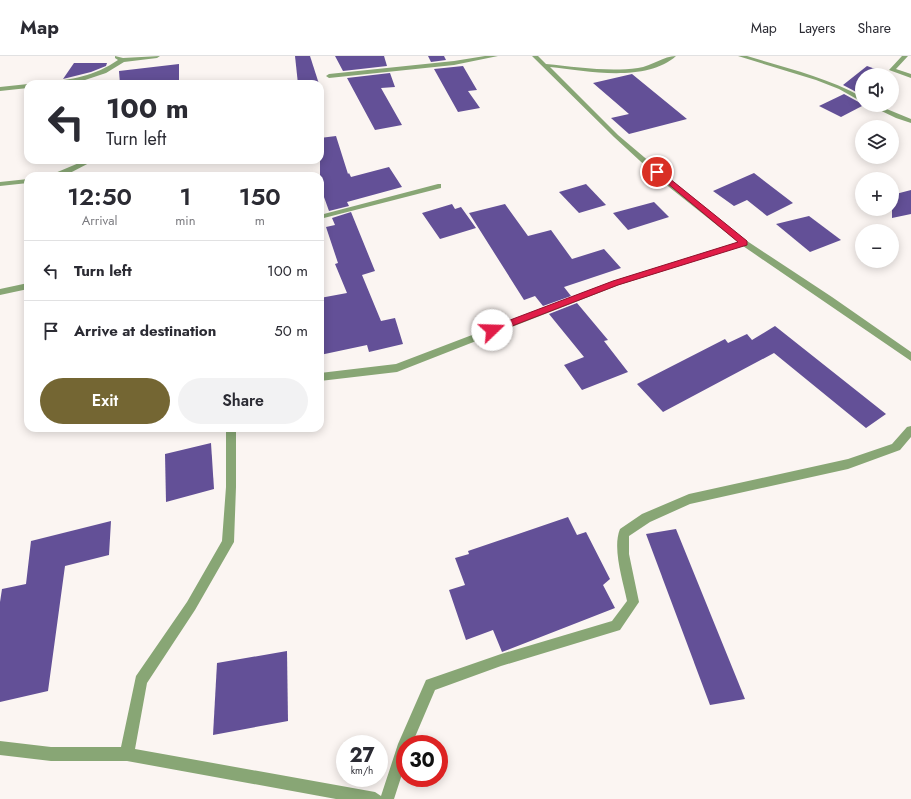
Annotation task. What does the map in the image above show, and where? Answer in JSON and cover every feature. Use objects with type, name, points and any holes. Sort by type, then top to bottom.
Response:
[{"type":"street","points":[[79,80],[88,79],[102,73],[120,58],[157,56]]},
{"type":"street","points":[[329,76],[454,63],[495,56]]},
{"type":"street","points":[[535,56],[542,65],[622,141],[667,181],[744,243],[829,299],[911,357]]},
{"type":"street","points":[[542,65],[598,71],[631,70],[652,67],[673,56]]},
{"type":"street","points":[[741,56],[818,79],[842,88],[855,96]]},
{"type":"street","points":[[905,56],[892,70],[911,76]]},
{"type":"street","points":[[0,89],[24,86]]},
{"type":"street","points":[[887,112],[911,121]]},
{"type":"street","points":[[65,172],[83,164]]},
{"type":"street","points":[[0,184],[24,181]]},
{"type":"street","points":[[324,216],[438,186]]},
{"type":"street","points":[[324,377],[397,368],[616,283],[744,243]]},
{"type":"street","points":[[0,292],[24,287]]},
{"type":"street","points":[[387,799],[405,744],[431,685],[501,660],[616,626],[634,602],[623,554],[624,533],[646,518],[689,499],[848,464],[896,447],[911,430]]},
{"type":"street","points":[[127,754],[141,681],[191,606],[228,542],[231,488],[231,432]]},
{"type":"street","points":[[0,748],[51,754],[127,754],[375,799]]},
{"type":"building","points":[[295,56],[310,56],[318,80],[298,80]]},
{"type":"building","points":[[335,56],[384,56],[387,66],[343,71]]},
{"type":"building","points":[[428,56],[444,56],[446,60],[431,62]]},
{"type":"building","points":[[74,63],[107,63],[106,66],[91,72],[63,79]]},
{"type":"building","points":[[179,64],[179,80],[120,80],[119,71]]},
{"type":"building","points":[[463,66],[477,90],[468,91],[480,108],[458,112],[434,69]]},
{"type":"building","points":[[390,73],[395,87],[381,88],[402,125],[375,130],[347,78]]},
{"type":"building","points":[[632,74],[687,119],[629,134],[611,118],[629,114],[593,83]]},
{"type":"building","points":[[855,76],[855,91],[843,85]]},
{"type":"building","points":[[844,94],[855,100],[855,110],[841,117],[819,106]]},
{"type":"building","points":[[336,136],[348,174],[349,173],[351,177],[389,167],[402,187],[347,202],[349,206],[329,211],[324,197],[324,172],[320,172],[320,164],[324,164],[324,138]]},
{"type":"building","points":[[754,173],[793,203],[767,216],[747,200],[734,206],[713,191]]},
{"type":"building","points":[[586,184],[606,205],[579,213],[559,192]]},
{"type":"building","points":[[911,190],[911,214],[892,218],[892,216],[899,216],[899,193]]},
{"type":"building","points":[[654,202],[669,217],[628,230],[613,213]]},
{"type":"building","points":[[452,204],[455,209],[461,207],[476,228],[440,239],[422,213]]},
{"type":"building","points":[[505,204],[528,236],[551,230],[572,259],[604,249],[621,268],[564,287],[571,296],[543,306],[535,296],[524,300],[469,213]]},
{"type":"building","points":[[351,212],[375,271],[362,275],[381,321],[395,318],[403,344],[369,352],[367,345],[324,354],[324,297],[347,293],[335,264],[338,263],[326,227],[335,225],[332,218]]},
{"type":"building","points":[[809,216],[841,240],[810,252],[776,224]]},
{"type":"building","points":[[577,303],[608,340],[604,341],[628,372],[582,390],[564,365],[584,357],[549,314]]},
{"type":"building","points":[[775,326],[886,414],[866,428],[774,353],[663,412],[637,384],[725,339],[728,343],[747,334],[752,340]]},
{"type":"building","points":[[211,443],[214,489],[166,502],[165,454]]},
{"type":"building","points":[[568,517],[577,535],[586,532],[610,579],[603,585],[615,608],[502,652],[493,630],[466,640],[449,590],[465,585],[455,558],[469,554],[468,551]]},
{"type":"building","points":[[111,521],[109,555],[65,566],[48,691],[0,702],[0,602],[2,589],[26,584],[31,541]]},
{"type":"building","points":[[676,529],[745,699],[710,705],[646,534]]},
{"type":"building","points":[[287,651],[288,721],[213,735],[217,663]]},
{"type":"route","points":[[492,330],[616,283],[744,243],[657,172]]}]
